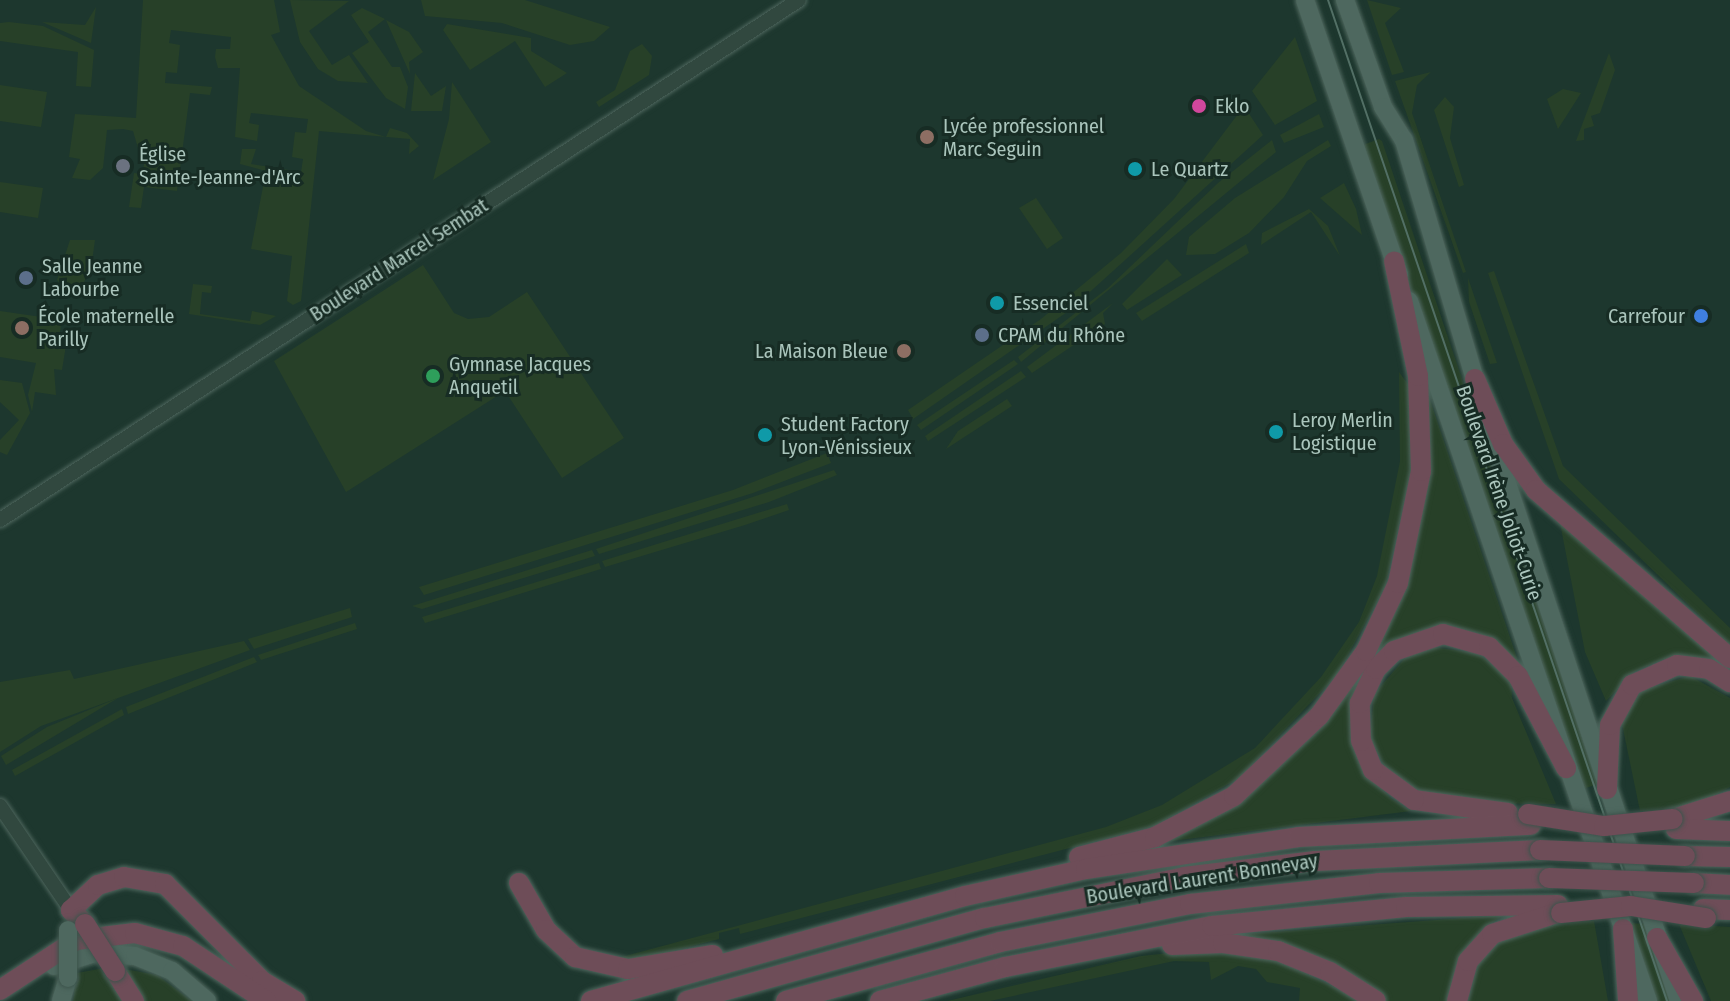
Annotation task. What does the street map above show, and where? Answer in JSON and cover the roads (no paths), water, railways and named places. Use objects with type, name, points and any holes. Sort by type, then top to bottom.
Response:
[{"type":"highway","points":[[591,1001],[965,896],[1155,837],[1204,815],[1257,779],[1345,683],[1398,583],[1421,471],[1418,376],[1394,261]]},
{"type":"highway","points":[[1475,379],[1503,444],[1536,490],[1564,520],[1730,658]]},
{"type":"highway","points":[[1566,768],[1513,668],[1475,640],[1425,637],[1394,651],[1376,669],[1363,692],[1359,727],[1366,757],[1386,785],[1434,806],[1530,820],[1604,826],[1674,824],[1730,831]]},
{"type":"highway","points":[[1607,789],[1610,725],[1632,685],[1677,665],[1709,669],[1730,682]]},
{"type":"highway","points":[[1674,824],[1730,801]]},
{"type":"highway","points":[[965,896],[1230,845],[1530,820]]},
{"type":"highway","name":"Boulevard Laurent Bonnevay","points":[[687,1001],[985,918],[1184,877],[1330,859],[1540,850],[1730,857]]},
{"type":"highway","points":[[134,1001],[115,971],[75,921],[81,896],[110,880],[141,877],[165,884],[262,981],[295,1001]]},
{"type":"highway","name":"Boulevard Laurent Bonnevay","points":[[786,1001],[1000,942],[1190,904],[1379,883],[1549,878],[1730,885]]},
{"type":"highway","points":[[519,883],[554,939],[575,957],[605,967],[641,968],[815,938]]},
{"type":"highway","points":[[880,1001],[1005,967],[1277,918],[1448,905],[1560,909],[1631,906],[1705,914],[1730,922]]},
{"type":"highway","points":[[1457,1001],[1468,961],[1492,934],[1523,919],[1560,909]]},
{"type":"highway","points":[[1705,914],[1730,910]]},
{"type":"highway","points":[[1623,929],[1628,1001]]},
{"type":"highway","points":[[0,992],[76,940],[135,933],[183,946],[266,1001]]},
{"type":"highway","points":[[1657,938],[1693,1001]]},
{"type":"highway","points":[[1005,967],[1194,942],[1250,944],[1302,959],[1376,1001]]},
{"type":"highway","points":[[572,1001],[615,994]]},
{"type":"main road","name":"Boulevard Irène Joliot-Curie","points":[[1305,0],[1648,1001]]},
{"type":"main road","name":"Boulevard Irène Joliot-Curie","points":[[1345,0],[1383,107],[1404,140],[1475,379],[1679,1001]]},
{"type":"main road","points":[[61,1001],[68,978],[75,921]]},
{"type":"main road","points":[[0,992],[77,957],[109,953],[172,971],[207,1001]]},
{"type":"street","name":"Boulevard Marcel Sembat","points":[[0,520],[799,0]]},
{"type":"street","points":[[0,806],[75,921]]},
{"type":"tram line","points":[[1328,0],[1667,1001]]},
{"type":"place","name":"Eklo","points":[[1199,106]]},
{"type":"place","name":"Lycée professionnel Marc Seguin","points":[[927,137]]},
{"type":"place","name":"Église Sainte-Jeanne-d'Arc","points":[[123,166]]},
{"type":"place","name":"Le Quartz","points":[[1135,169]]},
{"type":"place","name":"Salle Jeanne Labourbe","points":[[26,278]]},
{"type":"place","name":"Essenciel","points":[[997,303]]},
{"type":"place","name":"Carrefour","points":[[1701,316]]},
{"type":"place","name":"École maternelle Parilly","points":[[22,328]]},
{"type":"place","name":"CPAM du Rhône","points":[[982,335]]},
{"type":"place","name":"La Maison Bleue","points":[[904,351]]},
{"type":"place","name":"Gymnase Jacques Anquetil","points":[[433,376]]},
{"type":"place","name":"Leroy Merlin Logistique","points":[[1276,432]]},
{"type":"place","name":"Student Factory Lyon-Vénissieux","points":[[765,435]]}]
